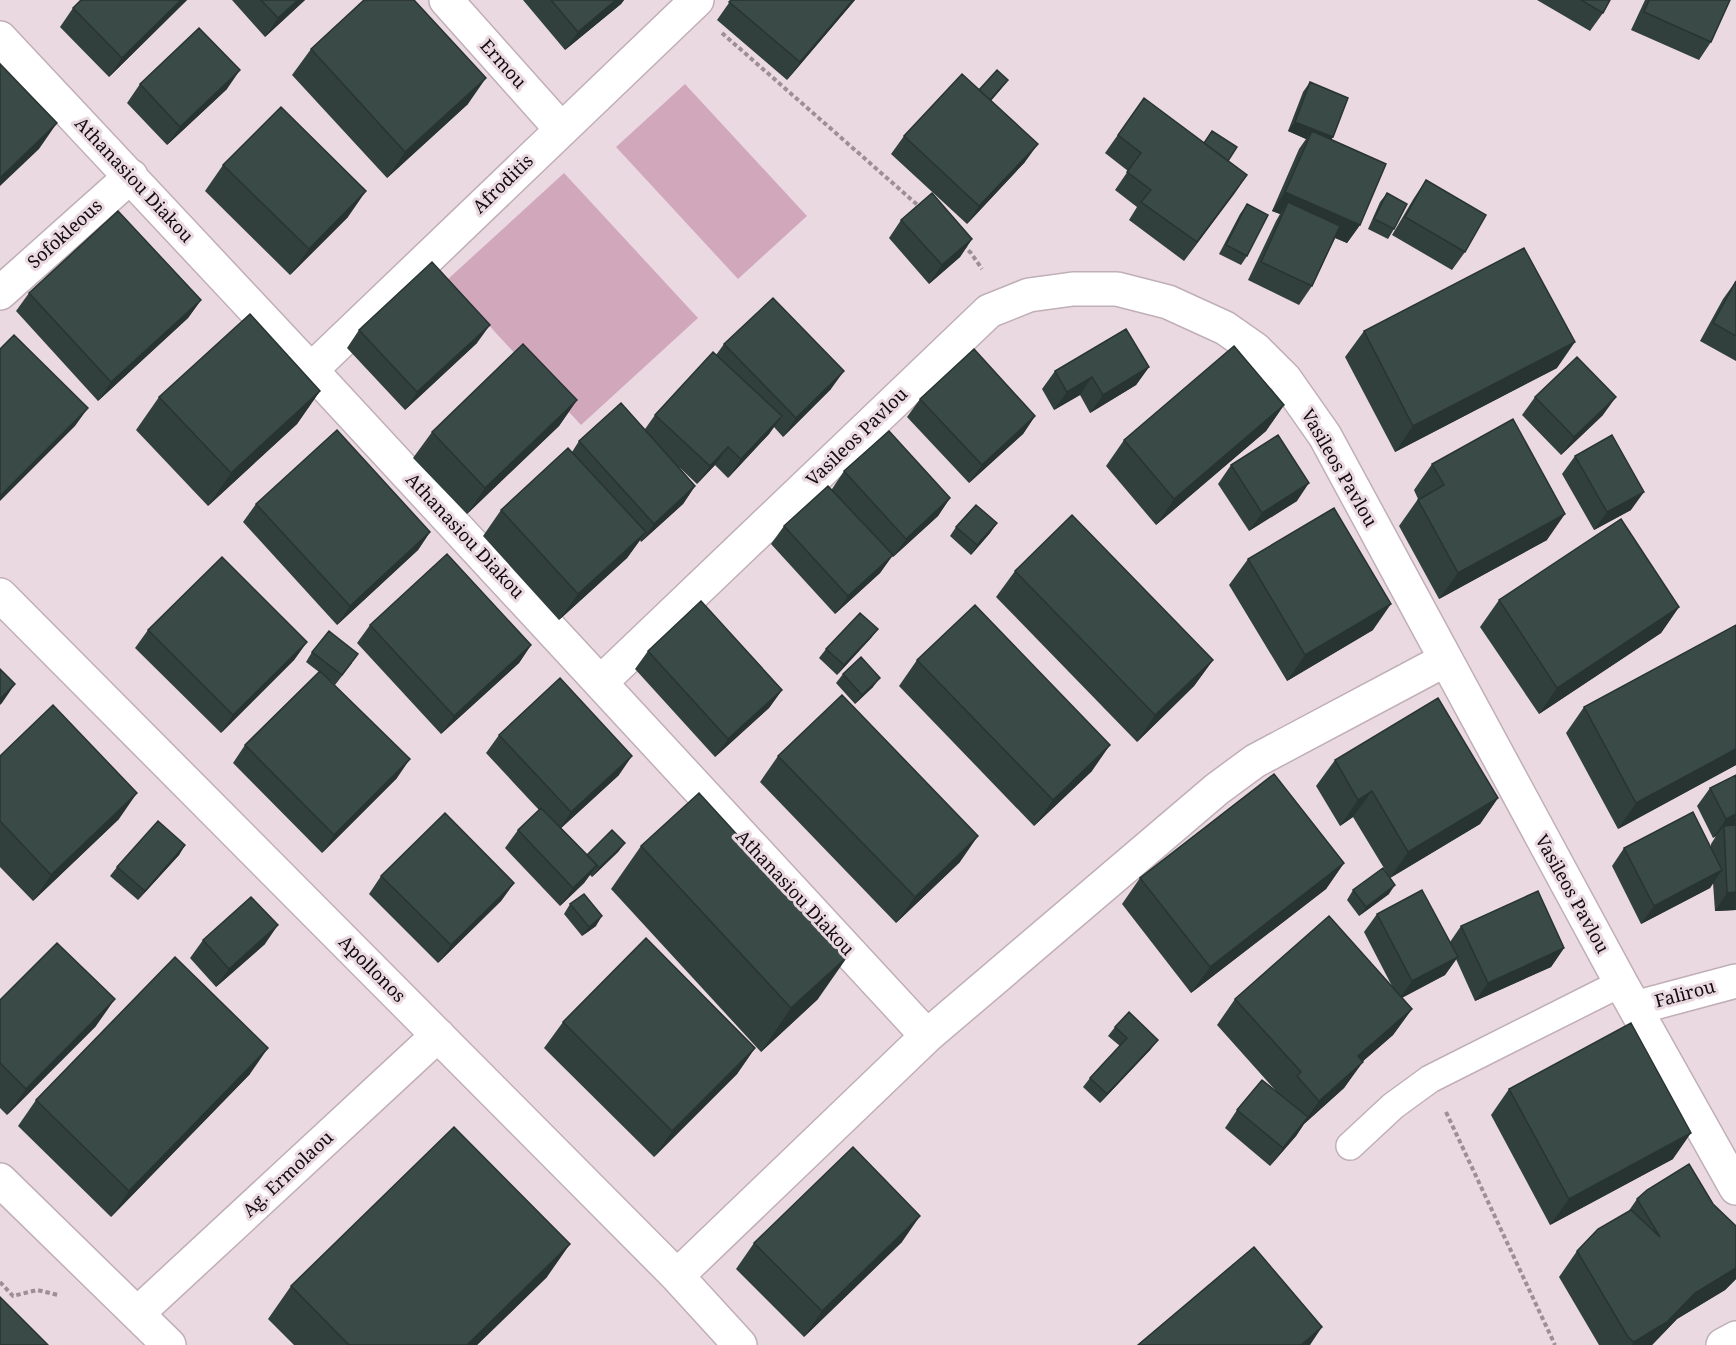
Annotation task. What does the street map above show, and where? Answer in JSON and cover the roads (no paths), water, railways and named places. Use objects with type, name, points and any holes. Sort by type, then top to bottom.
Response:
[{"type":"street","name":"Ermou","points":[[446,0],[561,129]]},
{"type":"street","name":"Afroditis","points":[[311,370],[694,3]]},
{"type":"street","name":"Athanasiou Diakou","points":[[0,38],[131,176],[927,1036]]},
{"type":"street","name":"Sofokleous","points":[[0,293],[131,176]]},
{"type":"street","name":"Vasileos Pavlou","points":[[601,682],[989,311],[1029,295],[1073,289],[1117,289],[1168,302],[1225,328],[1255,349],[1285,379],[1325,436],[1628,996],[1736,1188]]},
{"type":"street","name":"Apollonos","points":[[0,595],[677,1275],[740,1345]]},
{"type":"street","points":[[677,1275],[927,1036],[1217,789],[1256,761],[1445,660]]},
{"type":"street","name":"Falirou","points":[[1628,996],[1736,981]]},
{"type":"street","name":"Ag. Ermolaou","points":[[138,1313],[438,1035]]},
{"type":"street","points":[[0,1180],[169,1345]]},
{"type":"street","points":[[1723,1345],[1736,1338]]},
{"type":"lane","points":[[1350,1146],[1393,1106],[1430,1079],[1628,996]]}]
